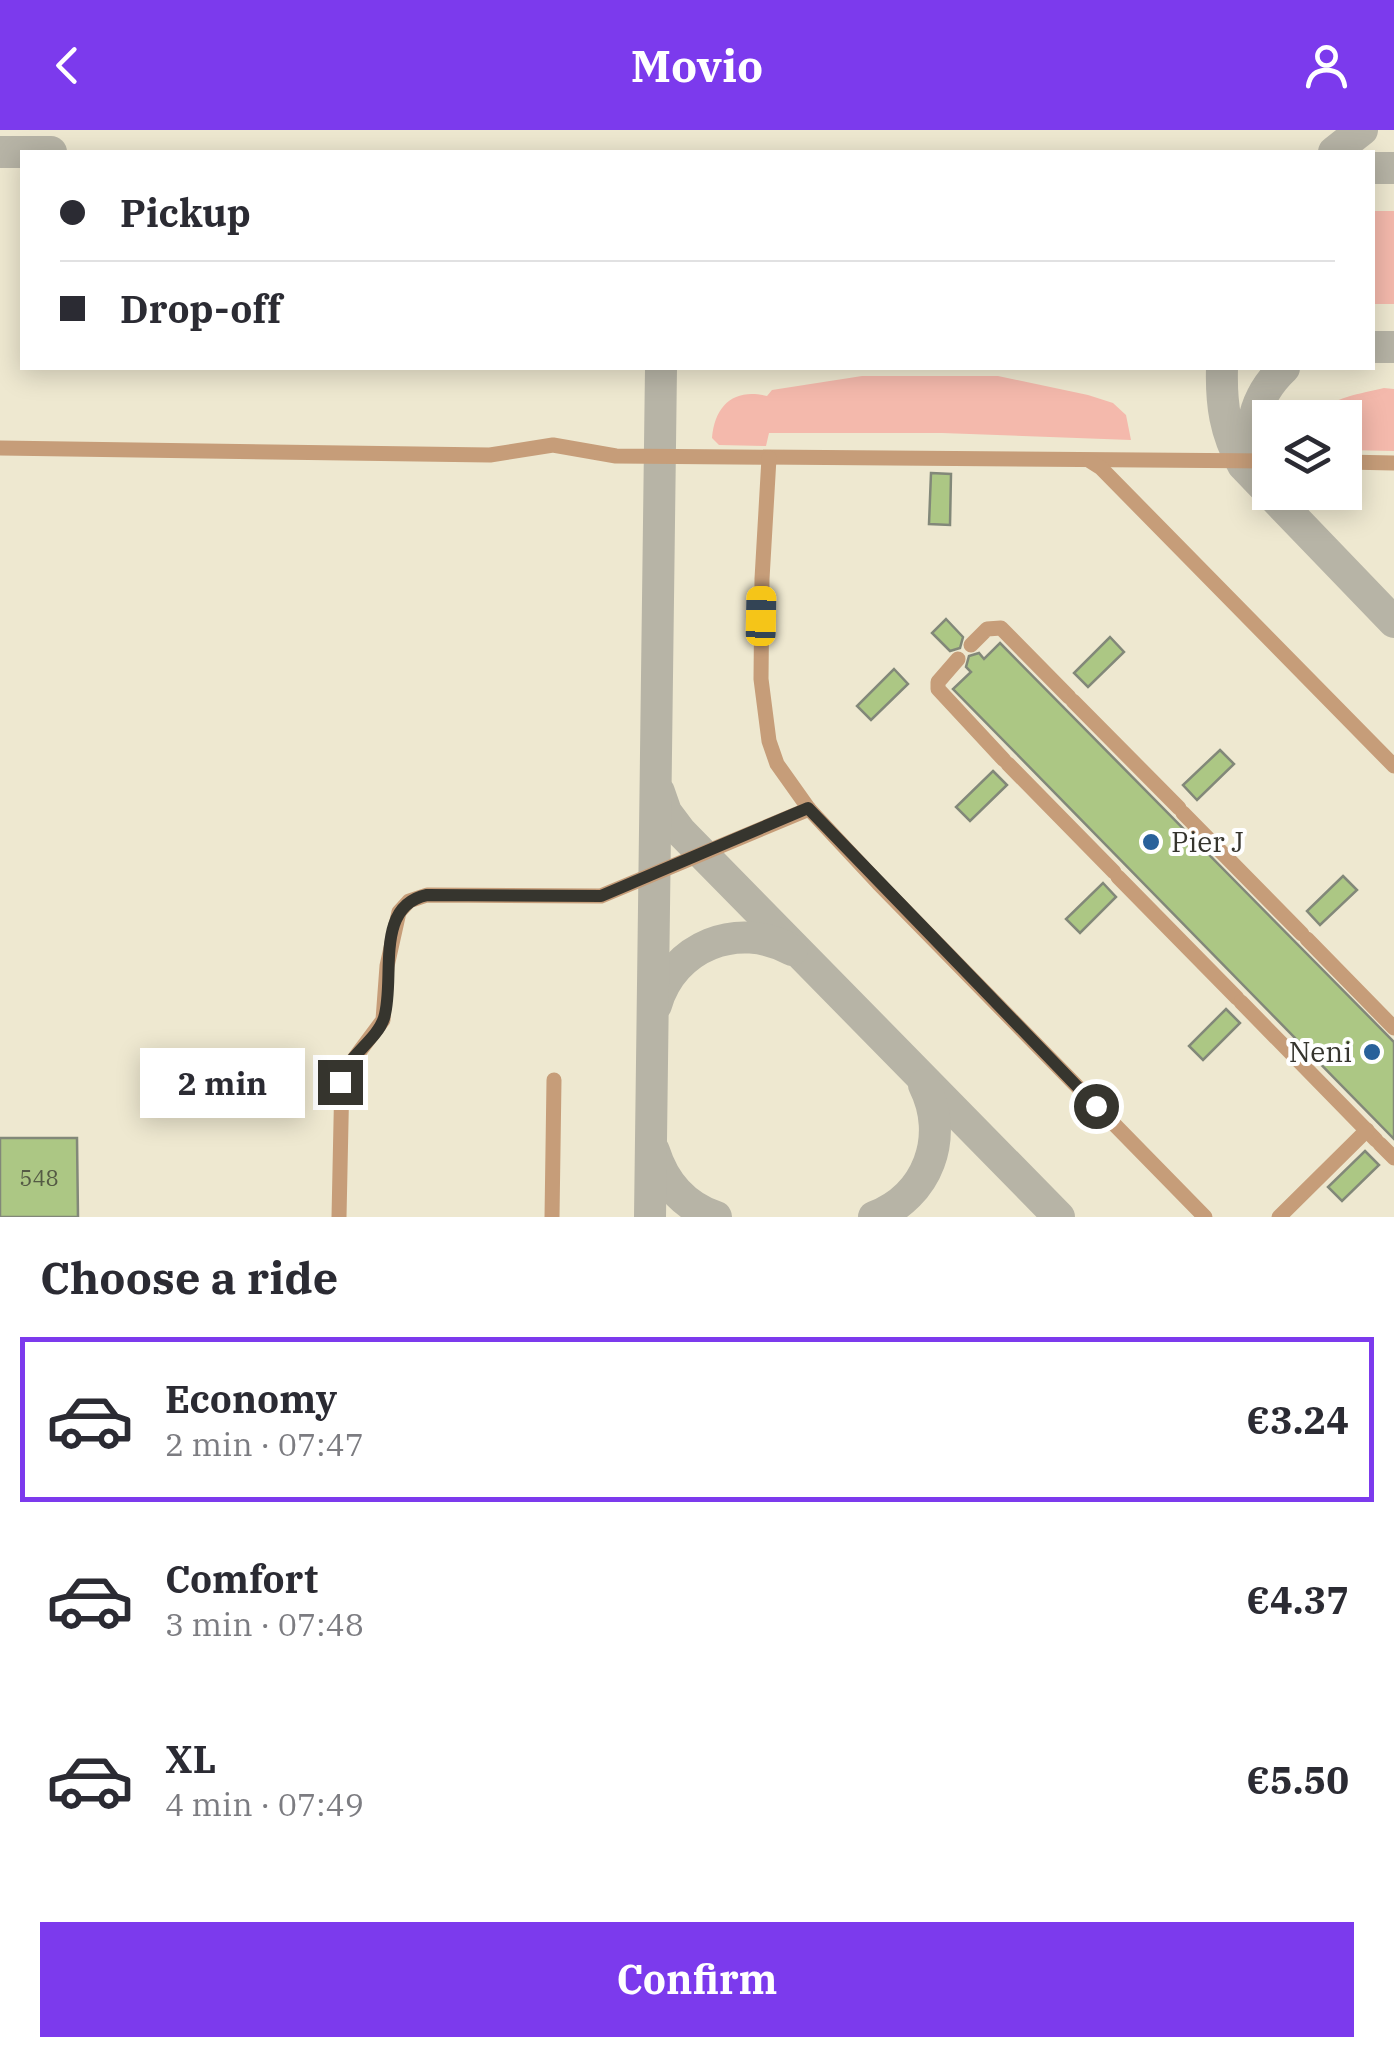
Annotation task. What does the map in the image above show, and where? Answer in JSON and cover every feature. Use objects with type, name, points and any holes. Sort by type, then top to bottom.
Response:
[{"type":"lane","points":[[0,448],[490,455],[553,445],[602,456],[1252,461]]},
{"type":"lane","points":[[769,458],[762,580],[762,708],[777,764],[808,808],[878,883],[1205,1217]]},
{"type":"lane","points":[[1081,459],[1101,468],[1394,766]]},
{"type":"lane","points":[[1362,462],[1394,462]]},
{"type":"lane","points":[[971,645],[987,630],[1001,628],[1394,1028]]},
{"type":"lane","points":[[958,659],[938,682],[938,689],[1394,1158]]},
{"type":"lane","points":[[340,1217],[342,1075],[383,1020],[395,920],[408,901],[427,895],[601,896],[808,808]]},
{"type":"lane","points":[[552,1217],[554,1080]]},
{"type":"lane","points":[[1279,1217],[1374,1138]]},
{"type":"shaded area","points":[[0,130],[1394,130],[1394,1217],[0,1217]]},
{"type":"shaded area","points":[[1375,211],[1394,211],[1394,304],[1375,304]]},
{"type":"shaded area","points":[[862,376],[998,376],[1088,395],[1113,403],[1126,415],[1131,440],[942,433],[769,433],[766,446],[719,445],[712,438],[717,416],[736,397],[767,396],[772,390]]},
{"type":"shaded area","points":[[1394,389],[1394,451],[1362,450],[1362,400],[1338,400]]},
{"type":"building","points":[[931,473],[951,474],[950,525],[929,524]]},
{"type":"building","points":[[946,619],[963,637],[960,648],[950,651],[932,633]]},
{"type":"building","points":[[1110,637],[1124,652],[1088,687],[1074,673]]},
{"type":"building","name":"Pier J","points":[[1000,643],[1394,1042],[1394,1139],[953,689],[971,672],[966,667],[969,656],[979,653],[984,659]]},
{"type":"building","points":[[894,669],[908,684],[871,720],[857,706]]},
{"type":"building","points":[[1220,750],[1234,764],[1197,800],[1183,785]]},
{"type":"building","points":[[993,771],[1007,785],[970,821],[956,807]]},
{"type":"building","points":[[1343,876],[1357,890],[1320,925],[1307,911]]},
{"type":"building","points":[[1103,883],[1116,897],[1080,933],[1066,919]]},
{"type":"building","points":[[1226,1009],[1240,1023],[1203,1060],[1189,1046]]},
{"type":"building","points":[[0,1138],[77,1138],[78,1217],[0,1217]]},
{"type":"building","points":[[1365,1151],[1379,1165],[1342,1201],[1328,1187]]},
{"type":"taxiway","points":[[1337,150],[1362,130]]},
{"type":"taxiway","points":[[0,152],[20,152]]},
{"type":"taxiway","points":[[1375,168],[1394,168]]},
{"type":"taxiway","points":[[1375,347],[1394,347]]},
{"type":"taxiway","points":[[650,1217],[661,370]]},
{"type":"taxiway","points":[[1222,370],[1225,418],[1243,465],[1394,622]]},
{"type":"taxiway","points":[[1261,400],[1282,370]]},
{"type":"taxiway","points":[[659,792],[666,812],[681,832],[1059,1217]]},
{"type":"taxiway","points":[[656,1005],[677,967],[710,944],[750,938],[792,950]]},
{"type":"taxiway","points":[[874,1217],[908,1195],[929,1163],[935,1125],[924,1085]]},
{"type":"taxiway","points":[[654,1151],[677,1192],[694,1207],[716,1217]]},
{"type":"place","name":"Pier J","points":[[1151,842]]},
{"type":"place","name":"Neni","points":[[1372,1052]]},
{"type":"route","points":[[340,1082],[344,1070],[383,1020],[395,920],[408,901],[427,895],[601,896],[808,808],[1096,1106]]}]
